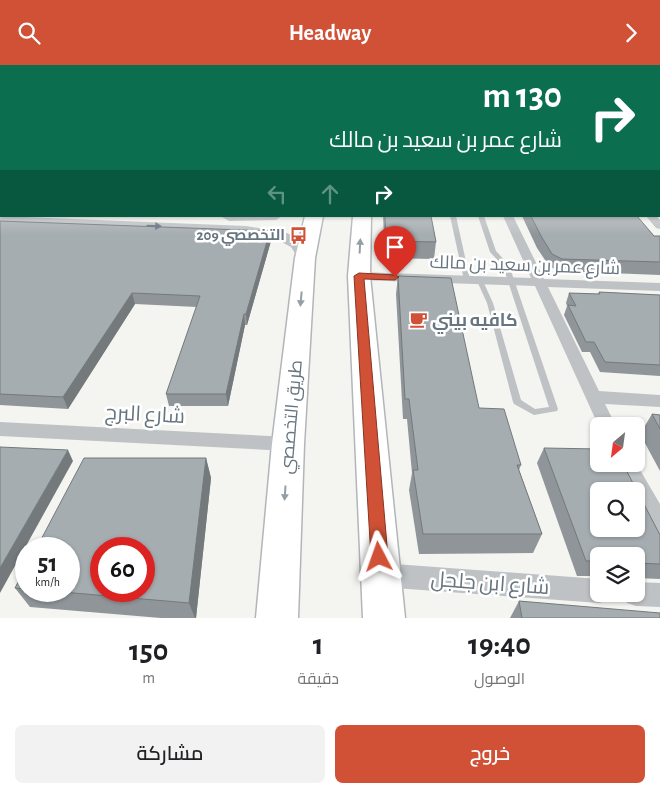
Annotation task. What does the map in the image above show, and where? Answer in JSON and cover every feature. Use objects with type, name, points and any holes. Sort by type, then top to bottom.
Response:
[{"type":"main road","name":"طريق التخصصي","points":[[277,618],[288,444],[305,258],[314,217]]},
{"type":"main road","points":[[362,217],[359,276],[384,618]]},
{"type":"street","points":[[219,217],[248,224],[282,236],[298,244],[305,258]]},
{"type":"street","points":[[0,220],[248,224],[272,217]]},
{"type":"street","points":[[508,217],[538,284],[602,417]]},
{"type":"street","name":"شارع عمر بن سعيد بن مالك","points":[[359,276],[660,287]]},
{"type":"street","points":[[592,397],[660,401]]},
{"type":"street","name":"شارع البرج","points":[[0,429],[288,444]]},
{"type":"street","points":[[632,473],[660,525]]},
{"type":"street","name":"شارع ابن جلجل","points":[[381,575],[590,590]]},
{"type":"street","points":[[645,594],[660,595]]},
{"type":"lane","points":[[453,217],[473,281],[490,303],[517,403],[534,412],[554,409],[506,265],[493,252],[481,217]]},
{"type":"building","points":[[385,217],[431,217],[436,242],[386,241]]},
{"type":"building","points":[[532,217],[638,217],[654,236],[660,236],[660,262],[562,259],[552,254]]},
{"type":"building","points":[[0,221],[270,231],[246,314],[244,314],[226,394],[166,394],[200,296],[132,293],[63,397],[0,394]]},
{"type":"building","points":[[398,276],[451,278],[479,408],[504,409],[521,465],[517,465],[542,534],[423,534],[413,470],[418,470],[409,399],[405,399]]},
{"type":"building","points":[[599,292],[660,295],[660,365],[605,362],[594,342],[586,342],[568,305],[576,306],[569,293],[600,294]]},
{"type":"building","points":[[652,414],[660,415],[660,429]]},
{"type":"building","points":[[0,447],[68,450],[18,537],[15,537],[15,542],[0,568]]},
{"type":"building","points":[[544,448],[590,449],[590,473],[628,473],[632,482],[590,482],[590,537],[645,537],[645,506],[660,535],[660,564],[645,563],[645,547],[590,547],[590,561],[586,561]]},
{"type":"building","points":[[84,458],[206,458],[189,603],[155,600],[155,537],[90,537],[90,594],[80,594],[80,537],[42,537]]},
{"type":"building","points":[[519,601],[660,613],[660,618],[522,618]]},
{"type":"place","name":"التخصصي 209","points":[[299,235]]},
{"type":"place","name":"كافيه بيني","points":[[418,320]]},
{"type":"route","points":[[379,557],[359,276],[395,277]]}]
